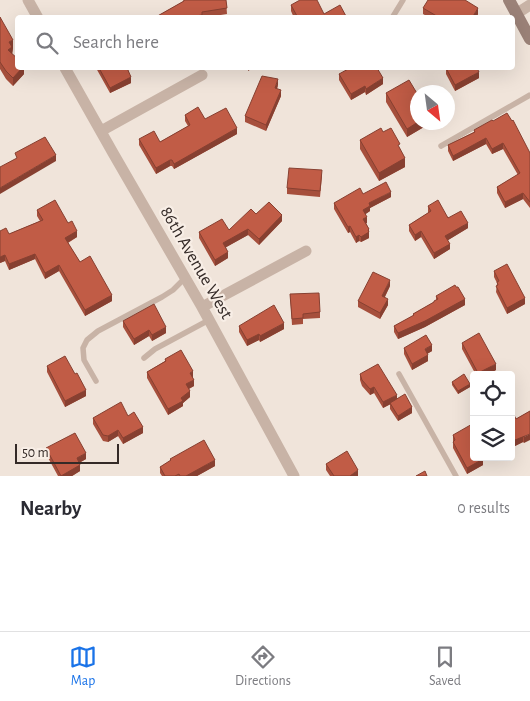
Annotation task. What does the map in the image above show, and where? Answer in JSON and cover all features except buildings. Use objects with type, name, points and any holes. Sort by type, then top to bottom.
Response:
[{"type":"street","points":[[28,0],[36,15]]},
{"type":"street","points":[[509,0],[530,38]]},
{"type":"street","points":[[516,14],[530,5]]},
{"type":"street","name":"86th Avenue West","points":[[66,70],[202,307],[294,476]]},
{"type":"street","points":[[101,131],[202,75]]},
{"type":"street","points":[[202,307],[306,251]]},
{"type":"lane","points":[[394,15],[403,0]]},
{"type":"lane","points":[[441,146],[530,95]]},
{"type":"lane","points":[[96,381],[84,360],[83,348],[87,340],[98,331],[162,297],[185,278]]},
{"type":"lane","points":[[144,358],[155,349],[179,338],[209,320]]},
{"type":"lane","points":[[399,374],[456,476]]}]
